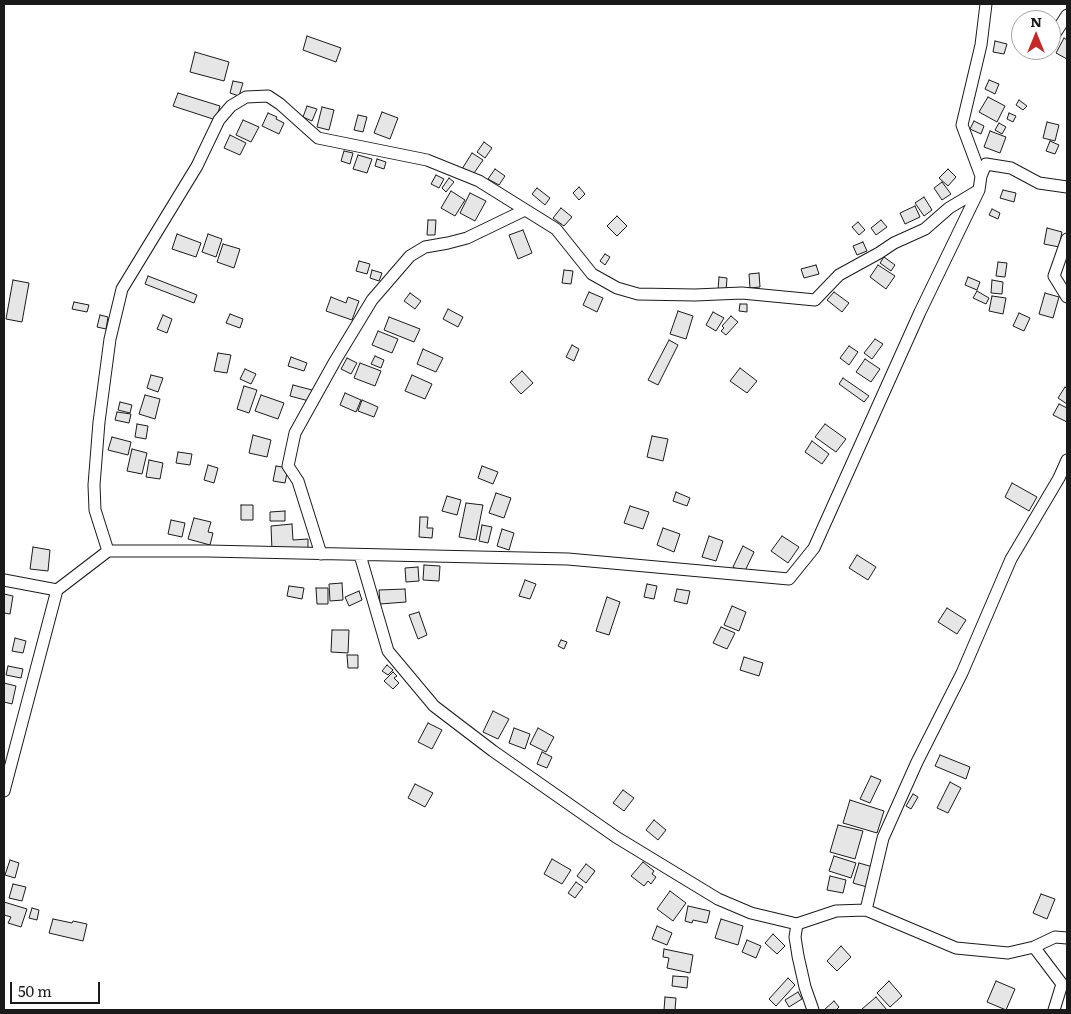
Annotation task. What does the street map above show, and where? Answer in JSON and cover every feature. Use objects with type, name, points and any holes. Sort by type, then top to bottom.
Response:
[{"type":"street","points":[[981,176],[962,125],[981,45],[986,4]]},
{"type":"street","points":[[108,551],[95,510],[94,485],[99,422],[110,339],[122,289],[197,166],[220,120],[231,106],[246,97],[268,96],[280,104],[318,138],[427,160],[479,181],[556,229],[592,274],[617,288],[638,294],[695,295],[742,293],[816,300],[839,275],[880,253],[894,243],[925,229],[949,208],[979,190]]},
{"type":"street","points":[[4,791],[57,590],[108,551],[208,551],[568,559],[790,578],[814,548],[920,312],[979,190],[981,176],[986,164],[1011,168],[1039,183],[1067,187]]},
{"type":"street","points":[[322,554],[298,481],[288,466],[296,433],[335,360],[372,300],[410,256],[425,247],[467,238],[525,210]]},
{"type":"street","points":[[1067,239],[1054,276],[1067,297]]},
{"type":"street","points":[[866,910],[883,838],[917,762],[962,673],[1011,559],[1059,478],[1067,460]]},
{"type":"street","points":[[360,555],[388,651],[434,706],[493,751],[616,837],[718,899],[752,914],[797,924],[836,911],[866,910],[956,948],[1008,953],[1034,947],[1054,937],[1067,938]]},
{"type":"street","points":[[4,580],[57,590]]},
{"type":"street","points":[[797,924],[795,936],[800,963],[813,1010]]},
{"type":"street","points":[[1034,947],[1062,984],[1054,1010]]},
{"type":"building","points":[[307,36],[341,48],[336,62],[303,50]]},
{"type":"building","points":[[1064,38],[1067,40],[1067,59],[1061,56],[1061,44]]},
{"type":"building","points":[[995,41],[1007,44],[1004,54],[993,52]]},
{"type":"building","points":[[195,52],[229,62],[224,81],[190,72]]},
{"type":"building","points":[[989,80],[999,84],[995,94],[985,89]]},
{"type":"building","points":[[233,81],[243,83],[239,96],[230,93]]},
{"type":"building","points":[[178,93],[220,106],[216,120],[173,106]]},
{"type":"building","points":[[988,97],[1005,106],[997,122],[979,112]]},
{"type":"building","points":[[1019,100],[1027,106],[1023,110],[1016,105]]},
{"type":"building","points":[[307,106],[317,109],[312,121],[303,117]]},
{"type":"building","points":[[322,107],[334,110],[329,130],[317,127]]},
{"type":"building","points":[[382,112],[398,118],[390,139],[374,133]]},
{"type":"building","points":[[268,113],[284,123],[279,134],[262,126]]},
{"type":"building","points":[[1009,113],[1016,116],[1013,122],[1007,119]]},
{"type":"building","points":[[358,115],[367,117],[363,132],[354,130]]},
{"type":"building","points":[[243,120],[259,127],[251,142],[236,135]]},
{"type":"building","points":[[974,121],[984,126],[981,134],[970,129]]},
{"type":"building","points":[[1047,122],[1059,125],[1055,141],[1043,138]]},
{"type":"building","points":[[999,123],[1006,127],[1002,134],[995,130]]},
{"type":"building","points":[[990,131],[1006,137],[1000,153],[984,147]]},
{"type":"building","points":[[230,135],[246,143],[240,155],[224,148]]},
{"type":"building","points":[[1050,141],[1059,145],[1055,154],[1046,151]]},
{"type":"building","points":[[484,142],[492,148],[485,158],[477,152]]},
{"type":"building","points":[[344,151],[353,153],[350,164],[341,161]]},
{"type":"building","points":[[472,153],[483,160],[472,176],[462,169]]},
{"type":"building","points":[[358,155],[372,159],[367,173],[353,169]]},
{"type":"building","points":[[377,159],[386,162],[384,169],[375,166]]},
{"type":"building","points":[[495,169],[505,176],[499,185],[488,179]]},
{"type":"building","points":[[948,169],[956,177],[948,186],[939,178]]},
{"type":"building","points":[[436,175],[444,179],[439,188],[431,184]]},
{"type":"building","points":[[449,178],[454,182],[446,192],[442,188]]},
{"type":"building","points":[[942,182],[951,194],[942,200],[934,188]]},
{"type":"building","points":[[579,187],[585,194],[579,200],[573,193]]},
{"type":"building","points":[[537,188],[550,198],[545,205],[532,194]]},
{"type":"building","points":[[1003,190],[1016,193],[1014,202],[1000,198]]},
{"type":"building","points":[[451,191],[465,200],[455,216],[441,208]]},
{"type":"building","points":[[470,193],[486,201],[475,221],[460,213]]},
{"type":"building","points":[[924,197],[932,210],[924,216],[915,203]]},
{"type":"building","points":[[915,206],[920,217],[905,224],[900,213]]},
{"type":"building","points":[[561,208],[572,217],[564,226],[553,218]]},
{"type":"building","points":[[992,209],[1000,213],[998,219],[989,215]]},
{"type":"building","points":[[617,216],[627,226],[617,236],[607,226]]},
{"type":"building","points":[[428,220],[436,220],[435,235],[427,235]]},
{"type":"building","points":[[881,220],[887,227],[876,235],[871,228]]},
{"type":"building","points":[[858,222],[865,230],[859,235],[852,227]]},
{"type":"building","points":[[1047,228],[1062,232],[1059,247],[1044,244]]},
{"type":"building","points":[[523,230],[532,253],[518,259],[509,235]]},
{"type":"building","points":[[177,234],[201,243],[196,257],[172,249]]},
{"type":"building","points":[[208,234],[222,239],[216,257],[202,252]]},
{"type":"building","points":[[863,242],[867,251],[857,255],[853,246]]},
{"type":"building","points":[[223,244],[240,249],[234,268],[217,262]]},
{"type":"building","points":[[605,254],[610,257],[605,265],[600,261]]},
{"type":"building","points":[[884,257],[895,265],[891,271],[880,263]]},
{"type":"building","points":[[359,261],[370,264],[367,274],[356,271]]},
{"type":"building","points":[[998,262],[1007,263],[1005,277],[996,276]]},
{"type":"building","points":[[816,265],[819,274],[804,278],[801,269]]},
{"type":"building","points":[[878,265],[895,276],[886,289],[870,277]]},
{"type":"building","points":[[372,270],[382,273],[379,281],[370,278]]},
{"type":"building","points":[[564,270],[573,271],[571,284],[562,283]]},
{"type":"building","points":[[759,273],[760,287],[750,288],[749,274]]},
{"type":"building","points":[[148,276],[197,295],[194,303],[145,284]]},
{"type":"building","points":[[719,277],[727,278],[726,291],[718,290]]},
{"type":"building","points":[[968,277],[980,282],[977,290],[965,285]]},
{"type":"building","points":[[13,280],[29,283],[22,322],[6,319]]},
{"type":"building","points":[[992,280],[1003,282],[1002,294],[991,293]]},
{"type":"building","points":[[977,291],[989,298],[986,304],[973,298]]},
{"type":"building","points":[[589,292],[603,298],[597,312],[583,305]]},
{"type":"building","points":[[834,292],[849,303],[842,312],[827,300]]},
{"type":"building","points":[[410,293],[421,301],[415,309],[404,301]]},
{"type":"building","points":[[1045,293],[1059,297],[1053,318],[1039,314]]},
{"type":"building","points":[[992,296],[1006,298],[1003,314],[989,311]]},
{"type":"building","points":[[331,297],[346,303],[348,297],[359,301],[352,320],[326,311]]},
{"type":"building","points":[[74,302],[89,305],[87,312],[72,309]]},
{"type":"building","points":[[740,304],[747,304],[747,312],[739,311]]},
{"type":"building","points":[[448,309],[463,317],[458,327],[443,319]]},
{"type":"building","points":[[678,311],[693,316],[686,339],[670,334]]},
{"type":"building","points":[[713,312],[724,318],[716,331],[706,325]]},
{"type":"building","points":[[1019,313],[1030,318],[1024,331],[1013,326]]},
{"type":"building","points":[[230,314],[243,319],[240,328],[226,323]]},
{"type":"building","points":[[100,315],[108,317],[106,329],[97,327]]},
{"type":"building","points":[[163,315],[172,319],[167,333],[157,329]]},
{"type":"building","points":[[731,316],[738,322],[726,335],[721,331],[724,328],[722,326]]},
{"type":"building","points":[[389,317],[420,329],[414,342],[384,330]]},
{"type":"building","points":[[378,331],[398,339],[392,353],[372,345]]},
{"type":"building","points":[[875,339],[883,344],[872,359],[864,353]]},
{"type":"building","points":[[669,340],[678,345],[658,385],[648,380]]},
{"type":"building","points":[[572,345],[579,349],[574,361],[566,357]]},
{"type":"building","points":[[849,346],[858,352],[849,365],[840,358]]},
{"type":"building","points":[[423,349],[443,358],[436,372],[417,364]]},
{"type":"building","points":[[218,353],[231,355],[227,373],[214,371]]},
{"type":"building","points":[[375,356],[384,360],[381,368],[371,364]]},
{"type":"building","points":[[291,357],[307,363],[304,371],[288,366]]},
{"type":"building","points":[[347,358],[357,363],[351,374],[341,369]]},
{"type":"building","points":[[865,359],[880,369],[871,382],[856,372]]},
{"type":"building","points":[[360,363],[381,371],[375,386],[354,378]]},
{"type":"building","points":[[740,368],[757,381],[747,393],[730,381]]},
{"type":"building","points":[[245,369],[256,374],[251,384],[240,379]]},
{"type":"building","points":[[522,371],[533,383],[521,394],[510,382]]},
{"type":"building","points":[[151,375],[163,378],[158,392],[147,388]]},
{"type":"building","points":[[412,375],[432,384],[425,399],[405,391]]},
{"type":"building","points":[[843,378],[869,396],[864,402],[839,384]]},
{"type":"building","points":[[293,385],[312,390],[309,401],[290,396]]},
{"type":"building","points":[[244,386],[257,390],[249,413],[237,409]]},
{"type":"building","points":[[1065,387],[1067,389],[1067,404],[1058,398]]},
{"type":"building","points":[[345,393],[361,400],[356,412],[340,405]]},
{"type":"building","points":[[145,395],[160,399],[155,419],[139,414]]},
{"type":"building","points":[[261,395],[284,403],[278,419],[255,411]]},
{"type":"building","points":[[362,400],[378,407],[374,417],[358,411]]},
{"type":"building","points":[[120,402],[132,405],[130,413],[118,410]]},
{"type":"building","points":[[1059,404],[1067,408],[1067,422],[1053,415]]},
{"type":"building","points":[[117,412],[131,414],[129,423],[115,420]]},
{"type":"building","points":[[137,424],[148,426],[146,439],[135,437]]},
{"type":"building","points":[[825,424],[846,439],[836,452],[815,437]]},
{"type":"building","points":[[253,435],[271,440],[267,457],[249,453]]},
{"type":"building","points":[[652,436],[668,439],[663,461],[647,457]]},
{"type":"building","points":[[112,437],[131,442],[128,455],[108,450]]},
{"type":"building","points":[[812,441],[829,454],[822,464],[805,452]]},
{"type":"building","points":[[132,449],[147,453],[142,474],[127,471]]},
{"type":"building","points":[[178,452],[192,454],[190,465],[176,463]]},
{"type":"building","points":[[149,460],[163,463],[160,479],[146,477]]},
{"type":"building","points":[[208,465],[218,468],[214,483],[204,480]]},
{"type":"building","points":[[276,466],[288,468],[285,483],[273,481]]},
{"type":"building","points":[[482,466],[498,472],[493,484],[478,478]]},
{"type":"building","points":[[1012,483],[1037,497],[1029,511],[1005,497]]},
{"type":"building","points":[[676,492],[690,498],[687,506],[673,501]]},
{"type":"building","points":[[496,493],[511,498],[504,518],[489,513]]},
{"type":"building","points":[[447,496],[461,500],[457,515],[442,511]]},
{"type":"building","points":[[466,503],[483,505],[476,540],[459,537]]},
{"type":"building","points":[[241,505],[253,505],[253,520],[241,520]]},
{"type":"building","points":[[630,506],[649,512],[643,529],[624,523]]},
{"type":"building","points":[[285,511],[285,521],[270,521],[270,512]]},
{"type":"building","points":[[420,517],[428,517],[427,528],[433,528],[432,538],[419,537]]},
{"type":"building","points":[[194,518],[211,522],[208,532],[213,533],[210,545],[188,539]]},
{"type":"building","points":[[171,520],[185,523],[182,537],[168,534]]},
{"type":"building","points":[[292,524],[293,540],[308,539],[308,548],[272,550],[271,526]]},
{"type":"building","points":[[482,525],[492,527],[488,543],[479,541]]},
{"type":"building","points":[[663,528],[680,534],[674,552],[657,545]]},
{"type":"building","points":[[502,529],[514,533],[509,550],[497,546]]},
{"type":"building","points":[[709,536],[723,541],[716,561],[702,557]]},
{"type":"building","points":[[782,536],[799,547],[788,563],[771,551]]},
{"type":"building","points":[[743,546],[754,552],[744,573],[733,567]]},
{"type":"building","points":[[33,547],[50,550],[48,571],[30,569]]},
{"type":"building","points":[[857,555],[876,567],[868,580],[849,568]]},
{"type":"building","points":[[424,565],[440,566],[439,581],[423,580]]},
{"type":"building","points":[[418,567],[419,581],[406,582],[405,568]]},
{"type":"building","points":[[525,580],[536,584],[530,599],[519,596]]},
{"type":"building","points":[[342,583],[343,600],[330,601],[329,584]]},
{"type":"building","points":[[647,584],[657,586],[654,599],[644,597]]},
{"type":"building","points":[[289,586],[304,588],[302,599],[287,596]]},
{"type":"building","points":[[316,588],[328,588],[328,604],[317,604]]},
{"type":"building","points":[[405,589],[406,602],[380,604],[379,590]]},
{"type":"building","points":[[677,589],[690,591],[687,604],[674,601]]},
{"type":"building","points":[[359,591],[362,600],[349,606],[345,597]]},
{"type":"building","points":[[4,594],[13,596],[10,614],[4,613]]},
{"type":"building","points":[[607,597],[620,602],[609,635],[596,631]]},
{"type":"building","points":[[732,606],[746,612],[739,631],[724,625]]},
{"type":"building","points":[[947,608],[966,620],[957,634],[938,622]]},
{"type":"building","points":[[419,612],[427,635],[418,639],[409,615]]},
{"type":"building","points":[[721,627],[735,633],[727,649],[713,643]]},
{"type":"building","points":[[332,630],[349,630],[348,653],[331,652]]},
{"type":"building","points":[[15,638],[26,641],[23,653],[12,651]]},
{"type":"building","points":[[561,640],[567,642],[564,649],[558,646]]},
{"type":"building","points":[[347,655],[358,655],[358,668],[348,668]]},
{"type":"building","points":[[744,657],[763,663],[759,676],[740,670]]},
{"type":"building","points":[[387,665],[393,670],[388,675],[382,671]]},
{"type":"building","points":[[8,666],[23,669],[21,678],[6,675]]},
{"type":"building","points":[[393,672],[397,676],[394,678],[399,683],[393,689],[384,681]]},
{"type":"building","points":[[4,683],[16,686],[12,704],[4,702]]},
{"type":"building","points":[[493,711],[509,719],[498,739],[483,732]]},
{"type":"building","points":[[428,723],[442,730],[432,749],[418,742]]},
{"type":"building","points":[[514,728],[530,734],[525,749],[509,743]]},
{"type":"building","points":[[538,728],[554,737],[546,752],[530,744]]},
{"type":"building","points":[[542,752],[552,757],[547,768],[537,764]]},
{"type":"building","points":[[940,755],[970,767],[966,779],[935,766]]},
{"type":"building","points":[[871,776],[881,780],[870,803],[860,799]]},
{"type":"building","points":[[950,782],[961,788],[948,813],[937,808]]},
{"type":"building","points":[[415,784],[433,793],[425,807],[408,798]]},
{"type":"building","points":[[623,790],[634,798],[624,811],[613,803]]},
{"type":"building","points":[[913,794],[918,797],[911,809],[906,806]]},
{"type":"building","points":[[850,800],[884,811],[877,833],[843,823]]},
{"type":"building","points":[[654,820],[666,830],[658,840],[646,830]]},
{"type":"building","points":[[838,825],[863,831],[855,859],[830,852]]},
{"type":"building","points":[[834,856],[856,863],[851,878],[829,871]]},
{"type":"building","points":[[552,859],[571,870],[562,884],[544,874]]},
{"type":"building","points":[[10,860],[19,863],[15,878],[5,875]]},
{"type":"building","points":[[643,862],[654,871],[652,874],[656,877],[651,884],[648,881],[644,886],[631,876]]},
{"type":"building","points":[[859,863],[873,867],[867,887],[853,883]]},
{"type":"building","points":[[586,864],[595,871],[586,883],[577,876]]},
{"type":"building","points":[[830,876],[846,880],[843,893],[827,890]]},
{"type":"building","points":[[576,882],[583,887],[575,898],[568,893]]},
{"type":"building","points":[[13,884],[26,887],[22,901],[9,898]]},
{"type":"building","points":[[670,891],[686,903],[673,921],[657,909]]},
{"type":"building","points":[[1041,894],[1055,899],[1047,919],[1033,913]]},
{"type":"building","points":[[4,902],[27,909],[21,927],[8,923],[11,917],[4,915]]},
{"type":"building","points":[[688,906],[710,911],[707,923],[693,920],[692,923],[685,921]]},
{"type":"building","points":[[32,908],[39,910],[37,920],[29,918]]},
{"type":"building","points":[[53,919],[87,924],[83,941],[49,933]]},
{"type":"building","points":[[721,919],[743,926],[738,945],[715,938]]},
{"type":"building","points":[[657,926],[672,933],[667,945],[652,939]]},
{"type":"building","points":[[773,934],[785,946],[777,954],[765,943]]},
{"type":"building","points":[[747,940],[761,946],[756,958],[742,952]]},
{"type":"building","points":[[841,946],[851,957],[837,971],[827,961]]},
{"type":"building","points":[[664,949],[693,955],[690,973],[667,968],[669,958],[663,957]]},
{"type":"building","points":[[673,976],[688,977],[687,988],[672,986]]},
{"type":"building","points":[[788,978],[795,985],[776,1006],[769,999]]},
{"type":"building","points":[[889,981],[902,996],[890,1007],[877,993]]},
{"type":"building","points":[[996,981],[1015,989],[1006,1010],[987,1002]]},
{"type":"building","points":[[798,992],[802,999],[789,1007],[785,1000]]},
{"type":"building","points":[[665,997],[676,998],[675,1010],[664,1010]]},
{"type":"building","points":[[876,997],[887,1010],[862,1009]]},
{"type":"building","points":[[834,1001],[839,1007],[836,1010],[824,1010]]}]
